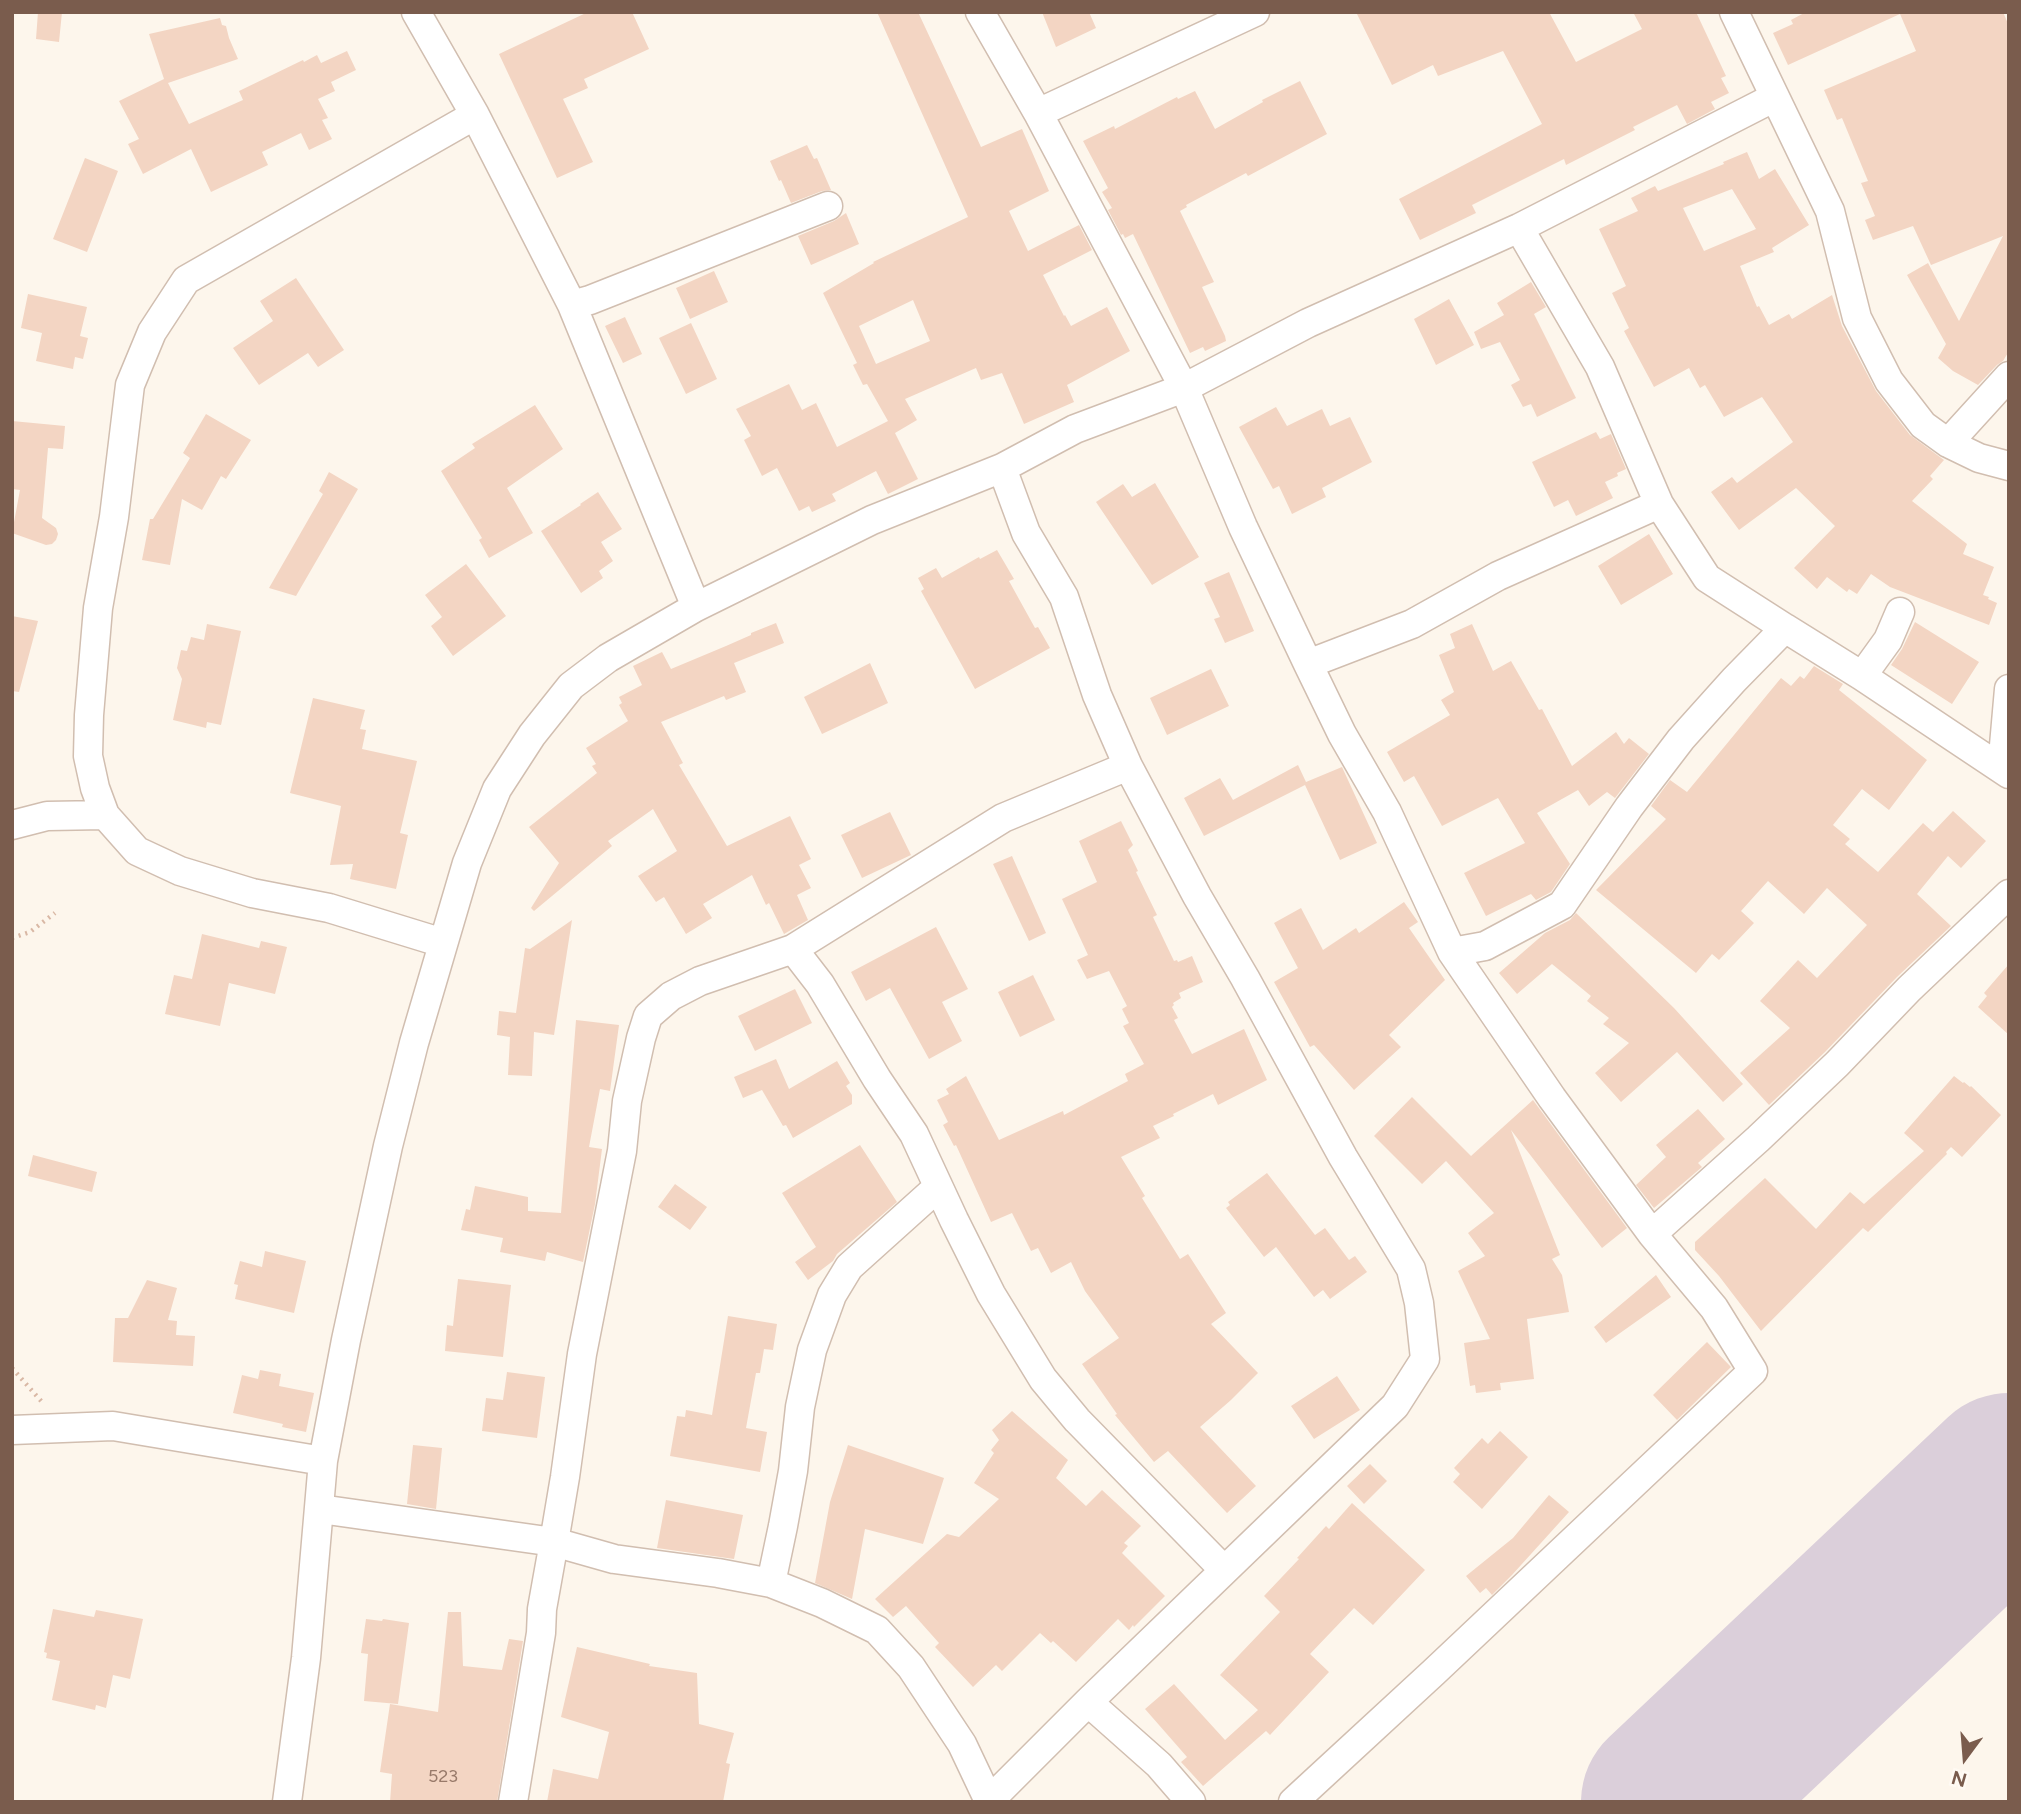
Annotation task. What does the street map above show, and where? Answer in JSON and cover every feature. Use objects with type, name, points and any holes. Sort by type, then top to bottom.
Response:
[{"type":"street","points":[[416,12],[475,115],[572,305],[696,607]]},
{"type":"street","points":[[980,12],[1038,113],[1184,388],[1244,527],[1308,664],[1342,734],[1387,812],[1452,952],[1552,1098],[1652,1234],[1714,1308],[1753,1371],[1293,1802]]},
{"type":"street","points":[[1038,113],[1255,12]]},
{"type":"street","points":[[1734,12],[1829,211],[1857,318],[1889,381],[1923,425],[1948,443],[1979,458],[2009,466]]},
{"type":"street","points":[[287,1802],[306,1658],[323,1461],[388,1146],[414,1043],[467,863],[497,789],[533,735],[571,686],[608,658],[696,607],[872,520],[1003,468],[1075,429],[1184,388],[1308,323],[1519,228],[1775,97]]},
{"type":"street","points":[[443,943],[329,908],[252,892],[180,871],[137,851],[105,815],[94,788],[88,756],[98,607],[114,517],[130,385],[152,332],[186,280],[475,115]]},
{"type":"street","points":[[572,305],[828,206]]},
{"type":"street","points":[[1519,228],[1600,367],[1659,505],[1707,578],[2005,771]]},
{"type":"street","points":[[1948,443],[2009,376]]},
{"type":"street","points":[[320,1509],[554,1542],[614,1559],[771,1583],[822,1603],[877,1630],[911,1667],[962,1744],[988,1801],[1395,1406],[1425,1359],[1419,1303],[1411,1269],[1343,1157],[1245,978],[1197,897],[1128,766],[1097,695],[1064,597],[1026,533],[1003,468]]},
{"type":"street","points":[[1308,664],[1412,624],[1498,576],[1659,505]]},
{"type":"street","points":[[1862,676],[1888,640],[1900,612]]},
{"type":"street","points":[[1452,952],[1485,946],[1562,905],[1629,807],[1681,738],[1785,628]]},
{"type":"street","points":[[2005,771],[2009,689]]},
{"type":"street","points":[[513,1802],[582,1354],[622,1151],[627,1101],[648,1016],[671,996],[701,981],[793,950],[1003,818],[1128,766]]},
{"type":"street","points":[[12,825],[47,816],[105,815]]},
{"type":"street","points":[[1652,1234],[1817,1083],[1909,989],[2009,894]]},
{"type":"street","points":[[793,950],[820,984],[877,1079],[914,1134],[991,1294],[1043,1379],[1077,1420],[1224,1570]]},
{"type":"street","points":[[771,1583],[793,1471],[800,1407],[810,1362],[832,1296],[849,1267],[938,1187]]},
{"type":"street","points":[[12,1430],[113,1426],[323,1461]]},
{"type":"street","points":[[1088,1702],[1159,1765],[1191,1802]]},
{"type":"path","points":[[12,938],[30,932],[55,913]]},
{"type":"path","points":[[12,1368],[67,1427]]},
{"type":"building","points":[[38,12],[62,12],[59,42],[36,39]]},
{"type":"building","points":[[588,12],[632,12],[649,49],[584,79],[588,88],[563,99],[593,162],[557,178],[499,54]]},
{"type":"building","points":[[877,12],[918,12],[981,147],[1022,129],[1049,191],[1009,211],[1028,251],[1079,225],[1092,250],[1043,275],[1071,326],[1107,307],[1130,351],[1067,385],[1074,402],[1024,424],[1002,373],[981,380],[976,368],[905,399],[917,420],[895,433],[918,479],[888,494],[876,471],[832,494],[836,501],[812,512],[809,506],[799,511],[777,468],[762,476],[744,440],[751,436],[736,409],[789,384],[802,410],[816,403],[837,447],[888,421],[867,384],[863,385],[853,365],[857,363],[823,293],[873,262],[968,217]],"holes":[[[913,300],[930,341],[876,364],[859,326]]]},
{"type":"building","points":[[1042,12],[1089,12],[1096,28],[1056,47]]},
{"type":"building","points":[[1356,12],[1549,12],[1576,62],[1642,29],[1633,12],[1696,12],[1726,76],[1721,78],[1729,93],[1711,102],[1715,109],[1687,124],[1677,105],[1566,165],[1564,159],[1472,205],[1476,213],[1420,240],[1399,199],[1542,124],[1503,51],[1438,76],[1433,65],[1392,85]]},
{"type":"building","points":[[1806,12],[2003,12],[2009,26],[2009,351],[2003,361],[1978,385],[1953,371],[1938,358],[1946,344],[1907,275],[1928,263],[1959,321],[2003,236],[1931,265],[1913,226],[1873,240],[1865,220],[1875,216],[1861,183],[1868,181],[1842,118],[1837,120],[1824,90],[1916,51],[1900,14],[1788,65],[1773,33],[1793,24],[1791,20]]},
{"type":"building","points":[[220,18],[222,25],[226,26],[238,59],[168,83],[189,124],[243,100],[239,91],[317,55],[321,63],[347,51],[356,70],[331,82],[335,91],[318,99],[328,118],[322,120],[332,139],[309,150],[301,133],[262,152],[268,165],[211,192],[191,149],[143,174],[128,144],[139,139],[119,101],[164,79],[149,34]]},
{"type":"building","points":[[1300,81],[1327,134],[1248,176],[1246,173],[1186,205],[1187,207],[1180,211],[1214,282],[1202,287],[1226,341],[1205,351],[1203,347],[1190,353],[1133,234],[1125,238],[1121,235],[1108,210],[1112,208],[1102,192],[1108,188],[1083,141],[1195,91],[1215,129],[1263,102],[1262,100]]},
{"type":"building","points":[[807,145],[814,159],[817,158],[831,190],[791,203],[770,161]]},
{"type":"building","points":[[1747,152],[1759,179],[1775,169],[1809,225],[1772,248],[1774,252],[1740,266],[1757,307],[1759,306],[1769,325],[1789,314],[1792,319],[1832,295],[1842,326],[1876,391],[1910,435],[1944,460],[1930,476],[1933,479],[1912,501],[1967,544],[1963,554],[1994,567],[1983,595],[1997,603],[1989,625],[1890,587],[1871,574],[1857,594],[1849,589],[1847,592],[1827,577],[1817,589],[1794,568],[1835,526],[1796,488],[1739,530],[1711,492],[1732,477],[1737,483],[1793,442],[1762,397],[1724,417],[1705,385],[1700,388],[1689,368],[1654,387],[1624,331],[1629,328],[1612,293],[1626,286],[1599,229],[1638,211],[1631,198],[1655,186],[1658,191],[1724,164],[1723,162]],"holes":[[[1732,189],[1756,229],[1704,251],[1683,208]]]},
{"type":"building","points":[[85,158],[118,171],[87,252],[53,239]]},
{"type":"building","points":[[846,213],[859,244],[811,265],[798,236]]},
{"type":"building","points":[[714,271],[728,302],[690,319],[676,288]]},
{"type":"building","points":[[296,278],[344,350],[318,367],[308,353],[259,385],[233,348],[273,321],[260,301]]},
{"type":"building","points":[[1531,282],[1546,307],[1534,314],[1576,398],[1537,417],[1531,404],[1523,407],[1511,385],[1520,380],[1500,342],[1481,349],[1474,332],[1504,315],[1497,303]]},
{"type":"building","points":[[28,294],[87,307],[80,336],[88,338],[83,359],[75,357],[73,369],[36,361],[42,333],[21,328]]},
{"type":"building","points":[[1449,299],[1474,345],[1436,365],[1414,319]]},
{"type":"building","points":[[625,317],[642,354],[623,363],[605,326]]},
{"type":"building","points":[[691,323],[717,379],[686,394],[659,338]]},
{"type":"building","points":[[535,405],[563,449],[507,488],[533,533],[489,558],[479,540],[482,538],[441,471],[475,448],[472,444]]},
{"type":"building","points":[[1276,407],[1287,426],[1322,409],[1330,426],[1350,417],[1372,462],[1322,488],[1326,497],[1292,514],[1279,486],[1273,489],[1239,427]]},
{"type":"building","points":[[206,414],[251,440],[226,479],[221,476],[202,510],[182,499],[170,565],[142,560],[150,519],[153,519],[190,458],[183,453]]},
{"type":"building","points":[[12,421],[65,426],[63,449],[48,448],[42,518],[56,528],[58,534],[52,544],[46,545],[12,533],[20,490],[12,489]]},
{"type":"building","points":[[1596,432],[1600,439],[1611,434],[1626,469],[1605,482],[1613,498],[1576,516],[1568,500],[1554,507],[1532,462]]},
{"type":"building","points":[[329,472],[358,489],[296,596],[269,588],[323,494],[319,491]]},
{"type":"building","points":[[1155,483],[1199,557],[1152,585],[1096,502],[1123,484],[1132,497]]},
{"type":"building","points":[[598,492],[622,529],[601,542],[613,561],[599,571],[603,578],[581,593],[541,531]]},
{"type":"building","points":[[1649,534],[1673,574],[1621,605],[1598,566]]},
{"type":"building","points":[[997,550],[1014,579],[1009,581],[1035,628],[1038,627],[1050,648],[975,689],[921,591],[924,589],[918,578],[936,568],[942,578]]},
{"type":"building","points":[[466,564],[506,616],[453,656],[431,626],[442,617],[425,595]]},
{"type":"building","points":[[1229,572],[1254,631],[1225,643],[1214,619],[1220,617],[1204,583]]},
{"type":"building","points":[[12,616],[38,621],[19,692],[12,691]]},
{"type":"building","points":[[1915,622],[1979,662],[1952,704],[1891,665]]},
{"type":"building","points":[[776,623],[784,643],[734,663],[746,692],[726,700],[724,696],[661,722],[683,763],[679,765],[727,846],[790,816],[811,859],[799,865],[811,888],[797,895],[808,920],[784,934],[752,875],[703,904],[712,918],[686,934],[664,897],[656,902],[638,876],[677,851],[653,809],[608,841],[612,846],[534,911],[531,908],[559,863],[529,827],[597,773],[592,766],[596,764],[586,748],[628,721],[619,705],[622,703],[619,697],[642,685],[633,666],[662,652],[671,669]]},
{"type":"building","points":[[207,624],[241,631],[221,725],[207,722],[206,728],[173,720],[182,679],[177,668],[181,650],[187,651],[191,637],[204,640]]},
{"type":"building","points":[[1472,624],[1493,671],[1511,661],[1539,710],[1542,709],[1572,766],[1616,732],[1624,744],[1629,738],[1649,754],[1615,798],[1607,792],[1589,806],[1578,790],[1537,813],[1570,864],[1551,892],[1536,900],[1531,894],[1486,916],[1464,873],[1525,843],[1498,798],[1442,826],[1414,776],[1404,782],[1387,752],[1450,715],[1441,700],[1454,692],[1439,655],[1455,648],[1450,634]]},
{"type":"building","points":[[870,663],[888,703],[822,734],[804,697]]},
{"type":"building","points":[[1814,666],[1843,684],[1839,690],[1927,760],[1889,810],[1862,789],[1833,825],[1850,839],[1845,844],[1878,872],[1923,823],[1933,832],[1953,811],[1986,841],[1961,868],[1948,856],[1917,894],[1951,926],[1769,1105],[1740,1073],[1790,1028],[1760,1001],[1798,960],[1817,978],[1867,925],[1827,888],[1804,914],[1768,881],[1741,911],[1754,923],[1719,960],[1712,954],[1696,973],[1596,890],[1666,819],[1651,806],[1670,780],[1687,792],[1781,678],[1791,686],[1800,676],[1804,679]]},
{"type":"building","points":[[1211,669],[1229,706],[1167,735],[1150,698]]},
{"type":"building","points":[[313,698],[365,710],[360,729],[366,730],[362,749],[417,761],[400,833],[408,835],[396,889],[350,879],[353,864],[330,865],[341,806],[290,793]]},
{"type":"building","points":[[1298,765],[1306,782],[1342,767],[1377,843],[1340,860],[1305,785],[1204,836],[1184,798],[1220,778],[1233,800]]},
{"type":"building","points":[[890,812],[911,855],[862,878],[841,835]]},
{"type":"building","points":[[1121,821],[1133,845],[1128,850],[1138,871],[1136,872],[1157,915],[1153,917],[1174,961],[1192,956],[1203,982],[1179,993],[1181,998],[1173,1003],[1172,1007],[1178,1018],[1174,1020],[1192,1054],[1244,1029],[1267,1080],[1218,1105],[1213,1094],[1173,1114],[1174,1116],[1153,1126],[1160,1138],[1121,1157],[1145,1196],[1142,1198],[1180,1259],[1188,1254],[1226,1313],[1211,1324],[1258,1373],[1200,1427],[1256,1486],[1227,1513],[1168,1451],[1154,1462],[1115,1415],[1117,1414],[1082,1364],[1119,1338],[1085,1291],[1071,1262],[1051,1273],[1038,1248],[1031,1251],[1012,1213],[991,1222],[956,1145],[954,1146],[943,1125],[948,1122],[937,1100],[949,1094],[946,1089],[966,1076],[999,1140],[1063,1111],[1064,1115],[1128,1081],[1125,1074],[1144,1064],[1123,1026],[1129,1023],[1122,1009],[1127,1006],[1109,971],[1087,979],[1077,960],[1088,955],[1062,899],[1097,882],[1079,841]]},
{"type":"building","points":[[1012,856],[1046,933],[1029,941],[993,864]]},
{"type":"building","points":[[1404,902],[1418,922],[1409,928],[1445,980],[1389,1035],[1401,1047],[1354,1090],[1314,1045],[1310,1047],[1274,982],[1298,968],[1274,923],[1301,908],[1323,950],[1356,928],[1359,933]]},
{"type":"building","points":[[1576,913],[1674,1008],[1743,1084],[1723,1102],[1677,1052],[1621,1102],[1595,1073],[1629,1043],[1603,1024],[1609,1018],[1587,1001],[1591,996],[1552,964],[1517,994],[1499,973],[1545,933],[1570,920]]},
{"type":"building","points":[[572,920],[554,1035],[534,1032],[532,1076],[508,1075],[510,1037],[497,1035],[499,1011],[516,1013],[525,948],[530,949]]},
{"type":"building","points":[[936,927],[968,989],[942,1002],[962,1041],[929,1059],[890,988],[866,1001],[851,972]]},
{"type":"building","points":[[202,934],[259,948],[261,941],[287,947],[275,994],[229,983],[220,1026],[165,1014],[174,975],[192,979]]},
{"type":"building","points":[[2009,964],[2009,1035],[1978,1007],[1987,996],[1984,993]]},
{"type":"building","points":[[1033,975],[1055,1020],[1020,1037],[998,992]]},
{"type":"building","points":[[795,989],[812,1023],[755,1051],[738,1016]]},
{"type":"building","points":[[576,1020],[619,1025],[610,1091],[600,1089],[589,1147],[602,1149],[595,1204],[583,1262],[547,1252],[545,1261],[500,1252],[503,1238],[461,1230],[466,1209],[470,1210],[475,1186],[528,1197],[528,1211],[561,1213]]},
{"type":"building","points":[[776,1059],[789,1089],[837,1061],[850,1083],[846,1086],[852,1095],[852,1104],[793,1138],[762,1090],[743,1098],[734,1077]]},
{"type":"building","points":[[1954,1076],[1971,1086],[2001,1115],[1962,1157],[1951,1147],[1868,1232],[1863,1228],[1761,1331],[1719,1276],[1695,1250],[1695,1242],[1765,1178],[1816,1229],[1850,1192],[1864,1204],[1924,1151],[1904,1133]]},
{"type":"building","points":[[1412,1097],[1471,1156],[1533,1100],[1627,1228],[1602,1248],[1511,1130],[1560,1255],[1552,1259],[1562,1275],[1569,1312],[1527,1319],[1534,1379],[1500,1383],[1501,1390],[1476,1393],[1475,1385],[1470,1386],[1464,1343],[1490,1339],[1458,1271],[1485,1256],[1468,1233],[1494,1213],[1446,1161],[1422,1184],[1374,1136]]},
{"type":"building","points":[[1698,1109],[1725,1139],[1698,1163],[1702,1167],[1654,1208],[1636,1185],[1666,1157],[1656,1145]]},
{"type":"building","points":[[860,1145],[897,1202],[837,1254],[833,1261],[808,1280],[795,1262],[816,1247],[782,1193]]},
{"type":"building","points":[[33,1155],[97,1172],[92,1192],[28,1176]]},
{"type":"building","points":[[1267,1173],[1315,1235],[1325,1228],[1349,1260],[1355,1256],[1367,1272],[1330,1299],[1323,1290],[1314,1297],[1276,1247],[1264,1257],[1226,1208],[1230,1205],[1228,1202]]},
{"type":"building","points":[[675,1184],[707,1207],[690,1230],[658,1207]]},
{"type":"building","points":[[265,1251],[306,1261],[294,1313],[235,1299],[238,1285],[234,1284],[240,1261],[262,1267]]},
{"type":"building","points":[[1656,1275],[1671,1297],[1606,1343],[1594,1327]]},
{"type":"building","points":[[458,1279],[511,1285],[503,1357],[445,1351],[447,1325],[453,1326]]},
{"type":"building","points":[[147,1280],[177,1288],[168,1320],[177,1321],[176,1335],[195,1336],[193,1366],[113,1362],[115,1318],[128,1318]]},
{"type":"building","points":[[728,1316],[777,1324],[773,1350],[764,1349],[760,1373],[756,1373],[746,1428],[767,1432],[760,1472],[670,1456],[677,1416],[685,1417],[686,1410],[712,1415]]},
{"type":"building","points":[[1707,1342],[1731,1367],[1677,1420],[1653,1395]]},
{"type":"building","points":[[260,1370],[281,1374],[279,1386],[314,1393],[306,1432],[233,1413],[242,1375],[258,1379]]},
{"type":"building","points":[[507,1372],[545,1377],[537,1438],[482,1431],[486,1398],[503,1400]]},
{"type":"building","points":[[1337,1376],[1360,1410],[1314,1439],[1291,1406]]},
{"type":"building","points":[[1012,1411],[1068,1460],[1056,1478],[1086,1506],[1102,1490],[1141,1526],[1124,1543],[1128,1546],[1122,1553],[1165,1596],[1129,1630],[1118,1619],[1076,1662],[1040,1633],[1002,1671],[996,1665],[973,1687],[935,1647],[939,1643],[906,1606],[893,1617],[875,1599],[947,1534],[959,1537],[999,1499],[974,1483],[994,1453],[991,1450],[999,1440],[992,1430]]},
{"type":"building","points":[[1500,1431],[1528,1457],[1482,1509],[1453,1482],[1460,1474],[1454,1468],[1482,1438],[1488,1444]]},
{"type":"building","points":[[413,1445],[442,1448],[436,1509],[407,1504]]},
{"type":"building","points":[[848,1445],[944,1478],[923,1544],[865,1529],[852,1599],[815,1583],[830,1502]]},
{"type":"building","points":[[1370,1464],[1387,1481],[1364,1504],[1347,1486]]},
{"type":"building","points":[[1549,1495],[1569,1512],[1492,1595],[1486,1588],[1480,1593],[1466,1576],[1513,1538]]},
{"type":"building","points":[[666,1500],[743,1515],[734,1559],[657,1548]]},
{"type":"building","points":[[1352,1503],[1425,1570],[1373,1625],[1354,1608],[1310,1654],[1329,1672],[1270,1735],[1266,1731],[1203,1786],[1181,1762],[1187,1757],[1145,1709],[1174,1684],[1225,1740],[1258,1710],[1220,1675],[1280,1612],[1264,1596],[1326,1526],[1329,1529]]},
{"type":"building","points":[[53,1609],[94,1617],[96,1610],[143,1619],[130,1679],[113,1675],[106,1708],[96,1705],[95,1710],[52,1700],[60,1661],[46,1658],[47,1653],[44,1652]]},
{"type":"building","points":[[448,1612],[461,1612],[463,1666],[502,1670],[509,1639],[523,1641],[497,1802],[390,1802],[392,1774],[380,1772],[390,1704],[438,1712]]},
{"type":"building","points":[[366,1619],[409,1623],[398,1704],[364,1701],[368,1654],[361,1653]]},
{"type":"building","points":[[577,1647],[650,1664],[649,1666],[697,1673],[699,1724],[734,1733],[726,1763],[730,1764],[723,1802],[547,1802],[553,1769],[598,1779],[609,1732],[561,1717]]},
{"type":"runway","points":[[1670,1802],[2009,1482]]}]
